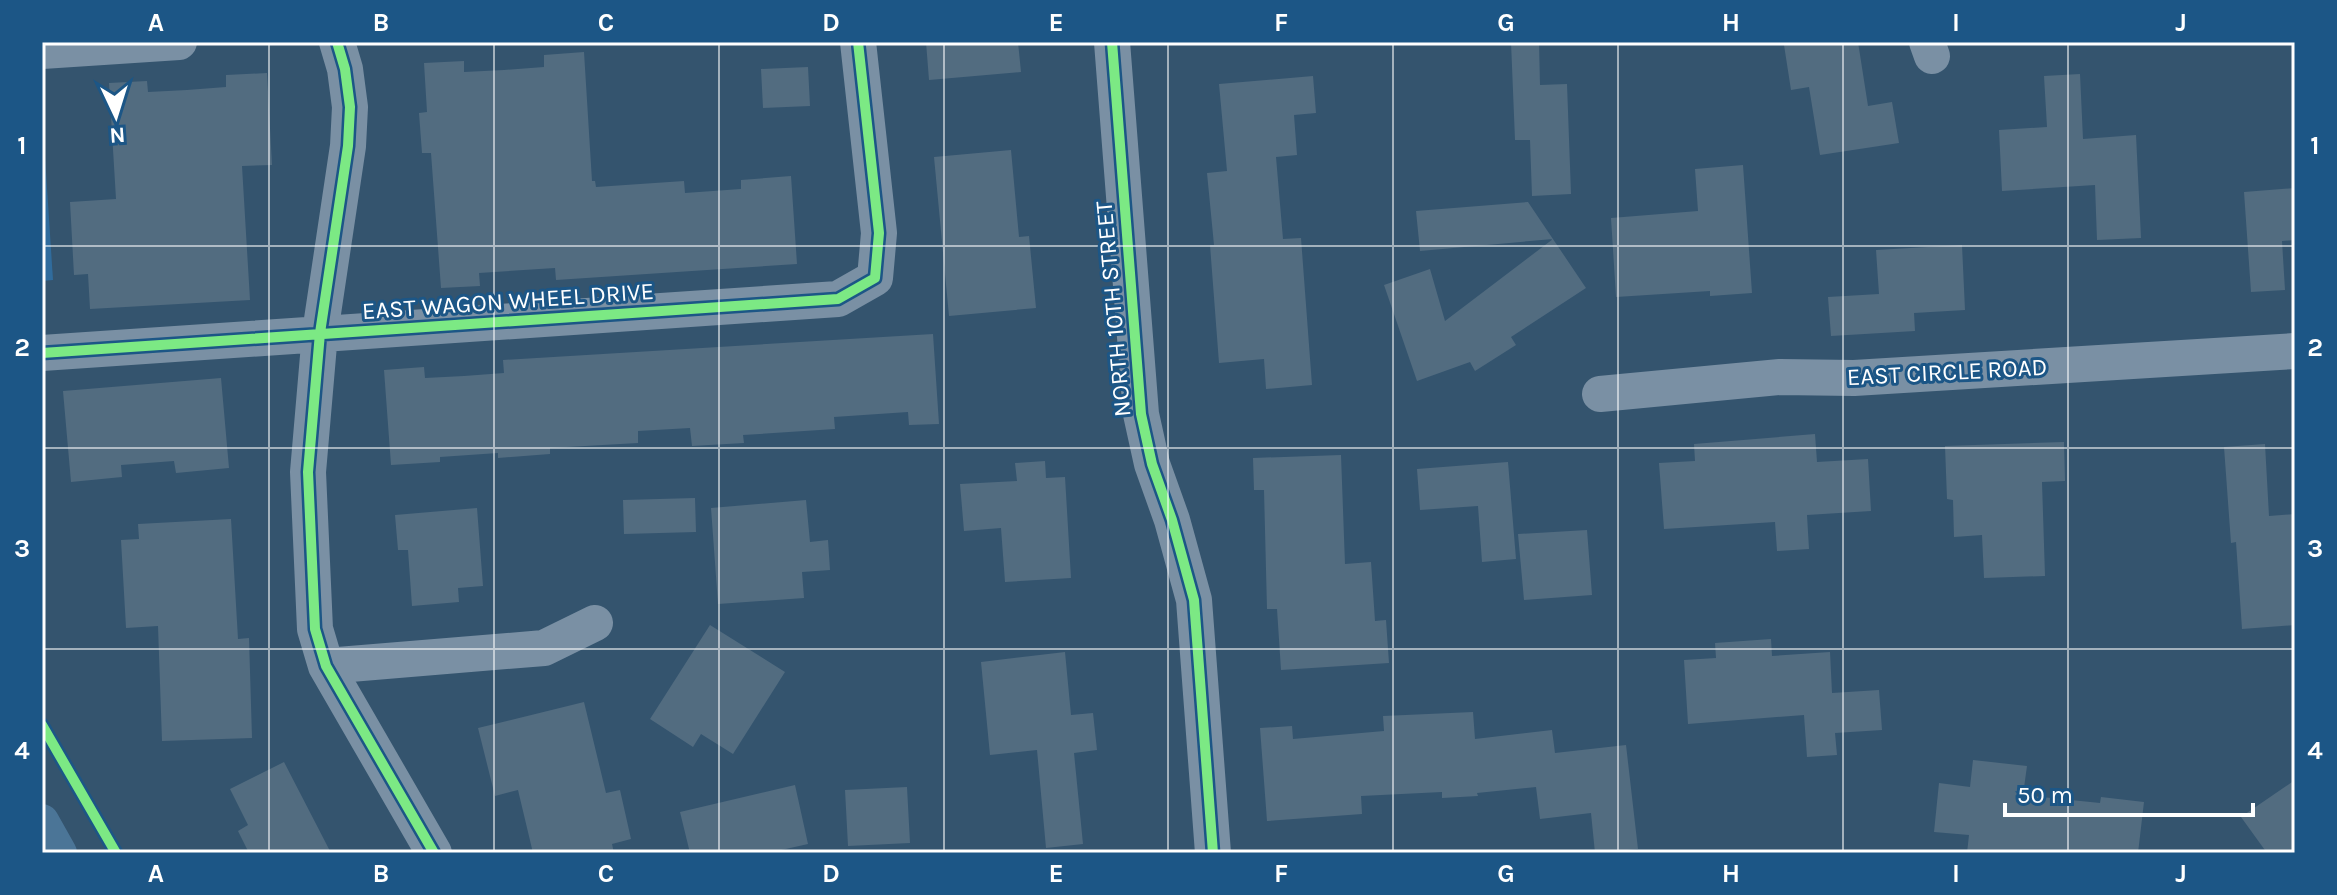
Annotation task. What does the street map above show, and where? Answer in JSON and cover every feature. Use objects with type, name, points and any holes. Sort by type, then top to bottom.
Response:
[{"type":"street","points":[[42,51],[179,42]]},
{"type":"street","points":[[337,42],[345,69],[350,107],[348,146],[320,333],[308,472],[315,629],[326,666],[434,853]]},
{"type":"street","name":"EAST WAGON WHEEL DRIVE","points":[[42,353],[838,299],[875,278],[879,233],[858,42]]},
{"type":"street","name":"NORTH 10TH STREET","points":[[1112,42],[1141,414],[1152,464],[1172,520],[1194,600],[1213,853]]},
{"type":"street","name":"EAST CIRCLE ROAD","points":[[1600,394],[1780,377],[1854,378],[2295,351]]},
{"type":"street","points":[[326,666],[544,648],[595,623]]},
{"type":"shaded area","points":[[42,111],[53,280],[42,281]]},
{"type":"building","points":[[926,42],[1018,42],[1021,72],[929,80]]},
{"type":"building","points":[[1511,42],[1539,42],[1540,85],[1567,84],[1571,194],[1532,196],[1530,140],[1515,140]]},
{"type":"building","points":[[1858,42],[1868,106],[1892,102],[1899,143],[1820,155],[1809,87],[1791,90],[1784,45]]},
{"type":"building","points":[[584,52],[592,181],[595,181],[596,187],[684,181],[685,193],[741,189],[741,180],[791,176],[797,264],[556,280],[555,268],[479,273],[480,286],[441,288],[431,153],[422,153],[419,113],[427,112],[424,63],[464,61],[464,72],[504,70],[544,67],[544,55]]},
{"type":"building","points":[[808,67],[810,106],[763,108],[761,69]]},
{"type":"building","points":[[267,73],[272,165],[242,166],[250,300],[90,309],[88,274],[74,275],[70,202],[116,199],[109,83],[147,81],[148,92],[187,90],[226,87],[226,75]]},
{"type":"building","points":[[2080,74],[2083,139],[2136,135],[2141,238],[2097,240],[2095,185],[2002,191],[1999,130],[2047,127],[2044,76]]},
{"type":"building","points":[[1313,76],[1316,113],[1294,115],[1297,155],[1276,157],[1283,239],[1301,238],[1312,385],[1266,389],[1264,359],[1219,363],[1210,245],[1214,245],[1207,173],[1227,171],[1219,84]]},
{"type":"building","points":[[1011,150],[1019,237],[1029,236],[1036,308],[949,316],[934,157]]},
{"type":"building","points":[[1743,165],[1752,293],[1710,296],[1710,291],[1616,297],[1611,218],[1698,211],[1695,169]]},
{"type":"building","points":[[2295,188],[2295,240],[2282,241],[2285,290],[2251,292],[2244,192]]},
{"type":"building","points":[[1528,202],[1553,239],[1420,251],[1416,211]]},
{"type":"building","points":[[1553,239],[1586,288],[1511,337],[1516,345],[1475,371],[1470,362],[1417,381],[1384,285],[1430,269],[1445,321]]},
{"type":"building","points":[[1962,245],[1965,310],[1914,313],[1915,331],[1831,336],[1828,297],[1879,294],[1876,250]]},
{"type":"building","points":[[933,334],[939,424],[909,425],[908,412],[834,417],[835,429],[743,435],[744,443],[692,446],[690,428],[638,431],[638,443],[550,448],[550,454],[498,458],[498,453],[440,457],[440,462],[391,465],[384,370],[424,367],[425,378],[464,376],[504,373],[503,360]]},
{"type":"building","points":[[221,378],[229,468],[176,473],[174,461],[121,465],[122,477],[71,482],[63,391]]},
{"type":"building","points":[[1815,434],[1817,462],[1868,459],[1871,511],[1807,515],[1809,549],[1777,551],[1775,522],[1664,529],[1659,463],[1695,461],[1694,444]]},
{"type":"building","points":[[2064,442],[2065,481],[2042,482],[2045,576],[1984,578],[1982,535],[1954,537],[1953,500],[1947,499],[1945,446]]},
{"type":"building","points":[[2265,444],[2269,516],[2295,514],[2295,625],[2242,629],[2236,542],[2231,543],[2224,447]]},
{"type":"building","points":[[1341,455],[1345,564],[1371,562],[1375,621],[1386,620],[1389,663],[1281,670],[1277,609],[1267,609],[1264,490],[1254,490],[1253,458]]},
{"type":"building","points":[[1045,461],[1046,478],[1065,477],[1071,578],[1005,582],[1001,528],[964,531],[960,484],[1017,481],[1015,463]]},
{"type":"building","points":[[1508,462],[1516,559],[1482,562],[1478,506],[1420,510],[1417,469]]},
{"type":"building","points":[[695,498],[696,532],[624,534],[623,500]]},
{"type":"building","points":[[806,500],[810,542],[828,540],[830,570],[802,572],[804,598],[718,604],[711,508]]},
{"type":"building","points":[[477,508],[483,586],[458,588],[459,602],[412,606],[408,550],[398,550],[395,515]]},
{"type":"building","points":[[231,519],[238,639],[249,638],[252,738],[162,741],[158,626],[126,628],[121,540],[139,539],[138,524]]},
{"type":"building","points":[[1587,530],[1592,595],[1524,600],[1518,534]]},
{"type":"building","points":[[710,625],[785,672],[733,754],[701,734],[693,747],[650,719]]},
{"type":"building","points":[[1771,639],[1772,656],[1830,652],[1832,693],[1879,690],[1882,730],[1835,733],[1837,755],[1807,757],[1804,715],[1688,724],[1684,660],[1716,658],[1715,643]]},
{"type":"building","points":[[1065,652],[1071,715],[1093,713],[1097,750],[1074,753],[1083,844],[1046,848],[1037,750],[990,755],[981,662]]},
{"type":"building","points":[[584,702],[606,793],[620,790],[631,839],[612,844],[614,853],[533,853],[518,790],[495,796],[478,728]]},
{"type":"building","points":[[1473,712],[1475,739],[1552,730],[1555,753],[1626,745],[1638,849],[1595,853],[1591,813],[1540,819],[1536,787],[1442,798],[1442,792],[1361,796],[1362,814],[1267,821],[1260,728],[1292,726],[1293,739],[1384,731],[1383,716]]},
{"type":"building","points":[[1973,760],[2027,766],[2023,795],[2100,803],[2101,797],[2144,802],[2138,853],[1967,853],[1969,835],[1934,832],[1939,783],[1970,787]]},
{"type":"building","points":[[284,762],[331,853],[249,853],[238,831],[248,825],[230,789]]},
{"type":"building","points":[[2295,780],[2295,853],[2267,853],[2241,817]]},
{"type":"building","points":[[795,785],[808,844],[768,853],[690,853],[680,812]]},
{"type":"building","points":[[907,787],[910,843],[848,846],[845,790]]},
{"type":"waterway","points":[[42,821],[60,853]]},
{"type":"cycle path","points":[[337,42],[345,69],[350,107],[348,146],[320,333],[308,472],[315,629],[326,666],[434,853]]},
{"type":"cycle path","points":[[42,353],[838,299],[875,278],[879,233],[858,42]]},
{"type":"cycle path","points":[[1112,42],[1141,414],[1152,464],[1172,520],[1194,600],[1213,853]]},
{"type":"cycle path","points":[[42,725],[116,853]]}]
